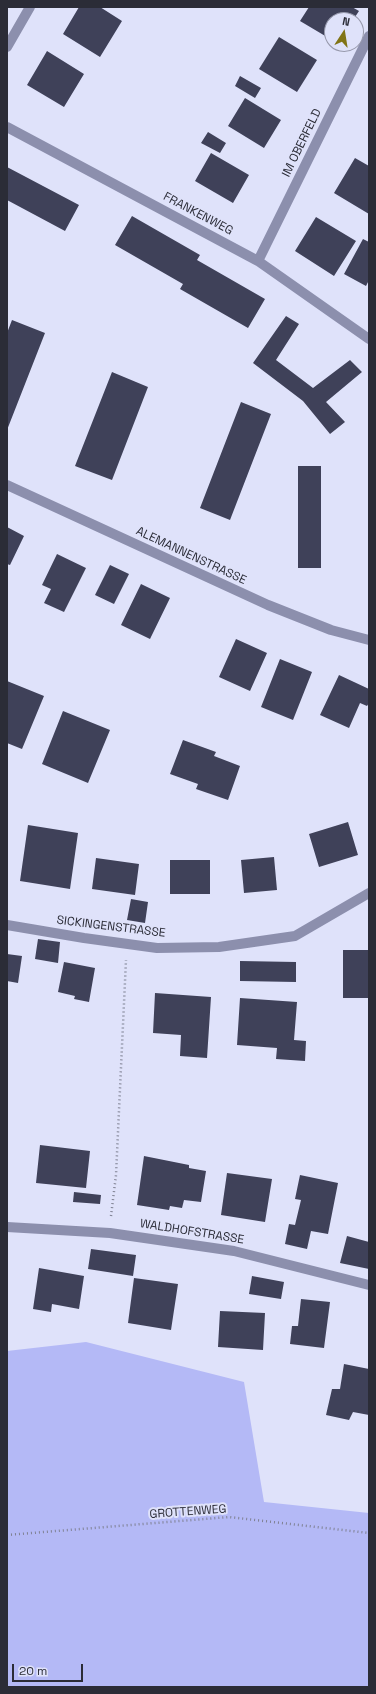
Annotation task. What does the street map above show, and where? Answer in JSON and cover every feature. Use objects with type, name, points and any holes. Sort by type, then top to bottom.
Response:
[{"type":"street","points":[[7,47],[30,7]]},
{"type":"street","name":"IM OBERFELD","points":[[258,261],[369,36]]},
{"type":"street","name":"FRANKENWEG","points":[[7,127],[258,261],[369,339]]},
{"type":"street","name":"ALEMANNENSTRASSE","points":[[7,485],[268,605],[331,630],[369,640]]},
{"type":"street","name":"SICKINGENSTRASSE","points":[[7,925],[157,948],[219,948],[294,936],[369,893]]},
{"type":"street","name":"WALDHOFSTRASSE","points":[[7,1227],[110,1233],[234,1251],[369,1285]]},
{"type":"path","points":[[111,1217],[116,1175],[125,960]]},
{"type":"path","name":"GROTTENWEG","points":[[7,1535],[229,1518],[369,1533]]},
{"type":"shaded area","points":[[86,1342],[244,1382],[264,1502],[369,1513],[369,1687],[7,1687],[7,1351]]},
{"type":"building","points":[[79,7],[100,7],[122,21],[100,57],[63,34]]},
{"type":"building","points":[[309,7],[352,7],[359,11],[324,12],[324,35],[300,21]]},
{"type":"building","points":[[279,37],[317,60],[297,92],[259,69]]},
{"type":"building","points":[[47,51],[84,74],[64,107],[27,85]]},
{"type":"building","points":[[240,76],[261,88],[255,98],[235,86]]},
{"type":"building","points":[[245,98],[281,120],[264,148],[228,126]]},
{"type":"building","points":[[208,132],[226,143],[220,153],[201,143]]},
{"type":"building","points":[[211,153],[249,175],[233,203],[195,181]]},
{"type":"building","points":[[355,158],[369,166],[369,214],[334,193]]},
{"type":"building","points":[[7,167],[79,205],[65,231],[7,200]]},
{"type":"building","points":[[132,216],[200,255],[197,260],[265,299],[248,328],[180,289],[183,284],[115,245]]},
{"type":"building","points":[[316,217],[356,241],[334,276],[295,251]]},
{"type":"building","points":[[363,239],[369,242],[369,280],[366,286],[344,274]]},
{"type":"building","points":[[286,316],[299,324],[276,360],[313,388],[350,360],[362,372],[326,402],[345,422],[330,434],[303,401],[253,363]]},
{"type":"building","points":[[12,320],[45,333],[7,430],[7,333]]},
{"type":"building","points":[[112,372],[148,387],[112,480],[75,466]]},
{"type":"building","points":[[241,402],[271,414],[230,520],[200,508]]},
{"type":"building","points":[[298,466],[321,466],[321,568],[298,568]]},
{"type":"building","points":[[7,527],[24,536],[10,565],[7,564]]},
{"type":"building","points":[[57,554],[86,568],[64,612],[44,603],[51,589],[42,585]]},
{"type":"building","points":[[110,565],[129,574],[114,604],[95,595]]},
{"type":"building","points":[[141,584],[170,598],[150,639],[121,625]]},
{"type":"building","points":[[236,639],[267,653],[250,691],[219,677]]},
{"type":"building","points":[[280,659],[312,672],[293,720],[261,707]]},
{"type":"building","points":[[339,675],[369,689],[369,703],[367,706],[360,703],[349,728],[320,715]]},
{"type":"building","points":[[7,681],[44,696],[22,749],[7,743]]},
{"type":"building","points":[[63,711],[110,730],[88,783],[42,764]]},
{"type":"building","points":[[183,740],[216,752],[214,756],[240,766],[228,800],[196,789],[198,784],[170,774]]},
{"type":"building","points":[[348,822],[358,855],[319,867],[309,834]]},
{"type":"building","points":[[28,825],[78,833],[70,889],[20,881]]},
{"type":"building","points":[[274,857],[277,890],[244,893],[241,860]]},
{"type":"building","points":[[96,858],[139,864],[135,895],[92,889]]},
{"type":"building","points":[[170,860],[210,860],[210,894],[170,894]]},
{"type":"building","points":[[131,899],[148,902],[145,923],[127,920]]},
{"type":"building","points":[[38,939],[60,942],[58,963],[35,959]]},
{"type":"building","points":[[343,950],[369,950],[369,998],[343,998]]},
{"type":"building","points":[[7,954],[22,956],[18,983],[7,981]]},
{"type":"building","points":[[240,961],[296,962],[296,982],[240,981]]},
{"type":"building","points":[[64,962],[95,968],[89,1002],[74,999],[75,996],[58,992]]},
{"type":"building","points":[[155,993],[211,997],[207,1058],[180,1056],[181,1035],[153,1033]]},
{"type":"building","points":[[240,998],[297,1002],[294,1040],[306,1041],[305,1061],[276,1059],[277,1048],[237,1045]]},
{"type":"building","points":[[40,1145],[90,1151],[86,1188],[36,1183]]},
{"type":"building","points":[[144,1156],[189,1165],[189,1168],[206,1171],[201,1202],[184,1200],[182,1208],[170,1206],[169,1210],[137,1205]]},
{"type":"building","points":[[227,1173],[272,1179],[265,1222],[221,1215]]},
{"type":"building","points":[[300,1175],[338,1183],[328,1234],[311,1231],[307,1249],[285,1244],[289,1224],[295,1225],[301,1200],[295,1199]]},
{"type":"building","points":[[74,1192],[101,1195],[100,1204],[73,1202]]},
{"type":"building","points":[[347,1236],[369,1242],[369,1269],[340,1263]]},
{"type":"building","points":[[91,1249],[136,1255],[133,1276],[88,1269]]},
{"type":"building","points":[[39,1268],[84,1276],[79,1309],[52,1304],[51,1312],[33,1309]]},
{"type":"building","points":[[252,1276],[284,1282],[281,1299],[249,1294]]},
{"type":"building","points":[[134,1278],[178,1284],[171,1330],[128,1323]]},
{"type":"building","points":[[301,1299],[330,1302],[324,1348],[290,1344],[292,1326],[298,1326]]},
{"type":"building","points":[[220,1311],[265,1313],[263,1350],[218,1347]]},
{"type":"building","points":[[344,1364],[369,1369],[369,1415],[353,1412],[349,1420],[326,1415],[332,1389],[340,1389]]}]
